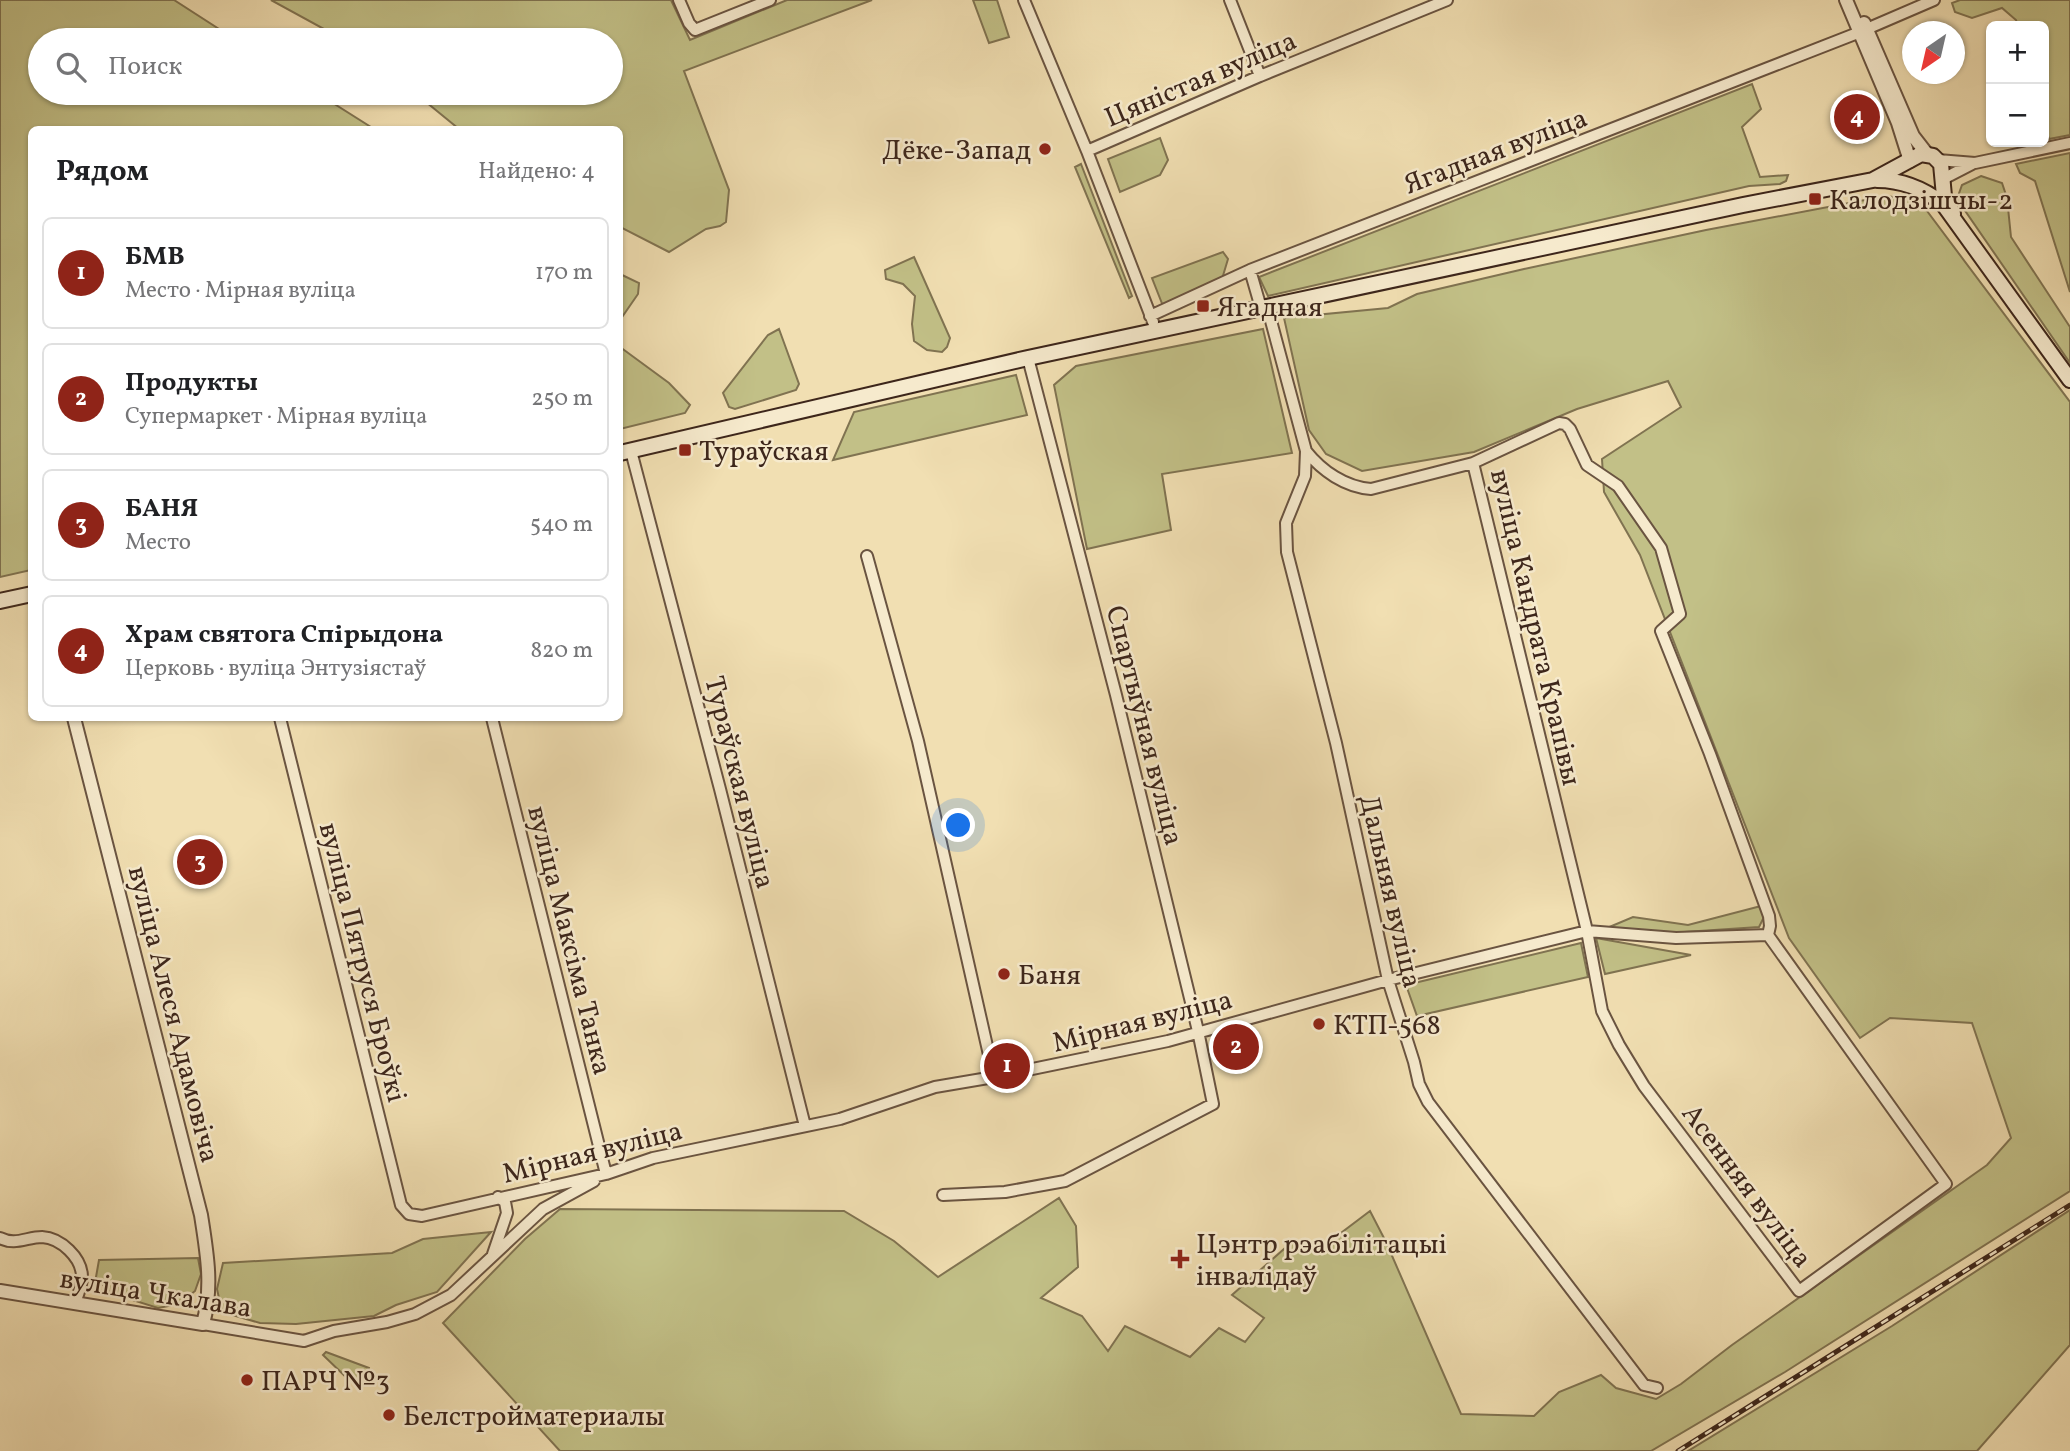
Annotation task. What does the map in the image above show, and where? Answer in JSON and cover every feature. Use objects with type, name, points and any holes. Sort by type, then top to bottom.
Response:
[{"type":"main road","points":[[1872,180],[1921,154],[1933,157],[1942,169],[1944,196],[1953,215],[2070,380]]},
{"type":"main road","points":[[1910,161],[1906,169],[1908,179],[1919,189],[1928,189],[1941,180]]},
{"type":"main road","points":[[625,452],[1028,358],[1716,210],[1872,180],[1896,181],[1919,189],[1933,196],[1953,215]]},
{"type":"main road","points":[[0,601],[28,595]]},
{"type":"street","points":[[679,0],[692,29],[700,30],[769,0]]},
{"type":"street","points":[[1024,0],[1087,151],[1156,331]]},
{"type":"street","points":[[1230,0],[1260,76]]},
{"type":"street","name":"Цяністая вуліца","points":[[1087,151],[1260,76],[1447,0]]},
{"type":"street","points":[[1846,0],[1863,31]]},
{"type":"street","points":[[1854,0],[1884,83],[1913,136],[1933,157],[1975,163]]},
{"type":"street","name":"Ягадная вуліца","points":[[1150,316],[1250,270],[1863,31],[1934,0]]},
{"type":"street","points":[[1884,83],[1902,156],[1899,164],[1891,171]]},
{"type":"street","points":[[1889,107],[1898,123],[1910,161]]},
{"type":"street","points":[[1941,180],[1975,163],[2070,143]]},
{"type":"street","points":[[1250,270],[1264,307],[1306,451],[1317,466],[1358,488],[1371,489],[1473,463]]},
{"type":"street","name":"Спартыўная вуліца","points":[[943,1195],[1005,1192],[1065,1181],[1213,1104],[1199,1031],[1028,358]]},
{"type":"street","name":"вуліца Кандрата Крапівы","points":[[1587,931],[1473,463],[1559,424],[1565,424],[1570,429],[1587,465],[1618,486],[1661,548],[1680,614],[1661,631],[1710,754],[1769,916],[1768,935]]},
{"type":"street","name":"Дальняя вуліца","points":[[1306,451],[1305,476],[1286,523],[1287,552],[1336,743],[1388,980],[1415,1062],[1419,1084],[1428,1102],[1644,1385],[1657,1388]]},
{"type":"street","name":"Тураўская вуліца","points":[[625,452],[724,803],[805,1126]]},
{"type":"street","points":[[867,556],[918,741],[994,1077]]},
{"type":"street","name":"вуліца Алеся Адамовіча","points":[[75,721],[201,1215],[209,1271],[203,1324]]},
{"type":"street","name":"вуліца Пятруся Броўкі","points":[[281,721],[401,1205],[409,1214]]},
{"type":"street","name":"вуліца Максіма Танка","points":[[493,721],[606,1174]]},
{"type":"street","name":"Мірная вуліца","points":[[409,1214],[422,1216],[606,1174],[653,1158],[857,1114],[935,1087],[1168,1041],[1388,980],[1587,931],[1676,938],[1768,935]]},
{"type":"street","name":"Асенняя вуліца","points":[[1587,931],[1602,1011],[1619,1045],[1644,1086],[1800,1291],[1946,1184],[1768,935]]},
{"type":"street","points":[[491,1260],[543,1209],[606,1174]]},
{"type":"street","points":[[491,1260],[507,1213],[505,1202],[498,1197]]},
{"type":"street","points":[[0,1238],[12,1242],[43,1237],[66,1247],[81,1268],[82,1279],[75,1303]]},
{"type":"street","name":"вуліца Чкалава","points":[[0,1291],[304,1341],[334,1331],[415,1314],[451,1295],[491,1260]]},
{"type":"shaded area","points":[[0,0],[174,0],[217,28],[28,28],[28,105],[336,105],[369,126],[28,126],[28,571],[0,577]]},
{"type":"shaded area","points":[[271,0],[671,0],[690,40],[787,0],[872,0],[684,71],[729,190],[726,222],[706,229],[669,252],[623,229],[623,126],[455,126],[430,105],[623,105],[623,28],[322,28]]},
{"type":"shaded area","points":[[973,0],[997,0],[1009,37],[989,43]]},
{"type":"shaded area","points":[[1960,0],[2070,0],[2070,135],[2049,139],[2049,21],[2016,21],[2002,8],[1972,18],[1955,12],[1952,3]]},
{"type":"shaded area","points":[[1752,84],[1761,109],[1742,127],[1760,177],[1788,175],[1786,181],[1780,184],[1749,186],[1268,296],[1259,277]]},
{"type":"shaded area","points":[[1160,138],[1168,160],[1160,175],[1120,192],[1108,159]]},
{"type":"shaded area","points":[[2070,153],[2070,292],[2035,181],[2020,173],[2016,164]]},
{"type":"shaded area","points":[[1081,164],[1132,296],[1129,298],[1075,167]]},
{"type":"shaded area","points":[[1981,176],[2002,183],[2007,198],[2011,237],[2070,327],[2070,363],[1957,199],[1962,185]]},
{"type":"shaded area","points":[[1886,196],[1907,199],[1927,211],[2070,402],[2070,1191],[1785,1372],[1651,1451],[560,1451],[443,1323],[525,1239],[560,1209],[844,1211],[894,1241],[938,1277],[1059,1198],[1076,1226],[1078,1267],[1041,1298],[1082,1316],[1108,1351],[1125,1326],[1190,1357],[1219,1328],[1245,1342],[1264,1318],[1232,1295],[1293,1241],[1317,1251],[1370,1211],[1461,1414],[1534,1416],[1559,1392],[1601,1375],[1616,1388],[1656,1399],[1681,1384],[1987,1165],[2011,1138],[1972,1023],[1890,1018],[1860,1038],[1789,938],[1640,555],[1604,492],[1602,459],[1681,407],[1668,381],[1577,409],[1474,452],[1362,471],[1326,454],[1309,430],[1284,318],[1388,308],[1417,294],[1524,269],[1706,230]]},
{"type":"shaded area","points":[[1223,252],[1228,259],[1222,279],[1163,306],[1152,278]]},
{"type":"shaded area","points":[[914,257],[950,338],[942,352],[927,350],[914,341],[912,324],[915,296],[903,284],[886,279],[885,270]]},
{"type":"shaded area","points":[[623,275],[639,283],[638,294],[623,316]]},
{"type":"shaded area","points":[[779,329],[799,384],[796,390],[735,409],[729,407],[723,393],[768,335]]},
{"type":"shaded area","points":[[1263,329],[1292,453],[1162,474],[1171,530],[1087,549],[1054,385],[1076,366]]},
{"type":"shaded area","points":[[623,349],[669,383],[690,405],[685,413],[623,428]]},
{"type":"shaded area","points":[[1016,375],[1027,415],[833,460],[854,412]]},
{"type":"shaded area","points":[[1761,906],[1764,917],[1759,927],[1669,933],[1607,928],[1633,917],[1688,925]]},
{"type":"shaded area","points":[[1596,938],[1691,955],[1605,974]]},
{"type":"shaded area","points":[[1581,943],[1588,977],[1417,1016],[1406,985]]},
{"type":"shaded area","points":[[2070,1210],[2070,1345],[1977,1451],[1688,1451],[1892,1326]]},
{"type":"shaded area","points":[[491,1232],[437,1292],[396,1305],[374,1316],[296,1324],[260,1323],[222,1312],[217,1289],[223,1263],[392,1253],[423,1239]]},
{"type":"shaded area","points":[[198,1258],[201,1274],[195,1291],[179,1304],[158,1308],[110,1293],[96,1277],[99,1260]]},
{"type":"shaded area","points":[[326,1352],[369,1368],[368,1375],[357,1382],[350,1381],[323,1355]]},
{"type":"railway","points":[[1678,1451],[2070,1205]]},
{"type":"place","name":"Храм святога Спірыдона","points":[[1857,117]]},
{"type":"place","name":"Дёке-Запад","points":[[1045,149]]},
{"type":"place","name":"Калодзішчы-2","points":[[1815,199]]},
{"type":"place","name":"Ягадная","points":[[1203,306]]},
{"type":"place","name":"Тураўская","points":[[685,450]]},
{"type":"place","name":"БАНЯ","points":[[200,862]]},
{"type":"place","name":"Баня","points":[[1004,974]]},
{"type":"place","name":"КТП-568","points":[[1319,1024]]},
{"type":"place","name":"Продукты","points":[[1236,1047]]},
{"type":"place","name":"БМВ","points":[[1007,1066]]},
{"type":"place","name":"Цэнтр рэабілітацыі інвалідаў","points":[[1180,1259]]},
{"type":"place","name":"ПАРЧ №3","points":[[247,1380]]},
{"type":"place","name":"Белстройматериалы","points":[[389,1415]]}]
